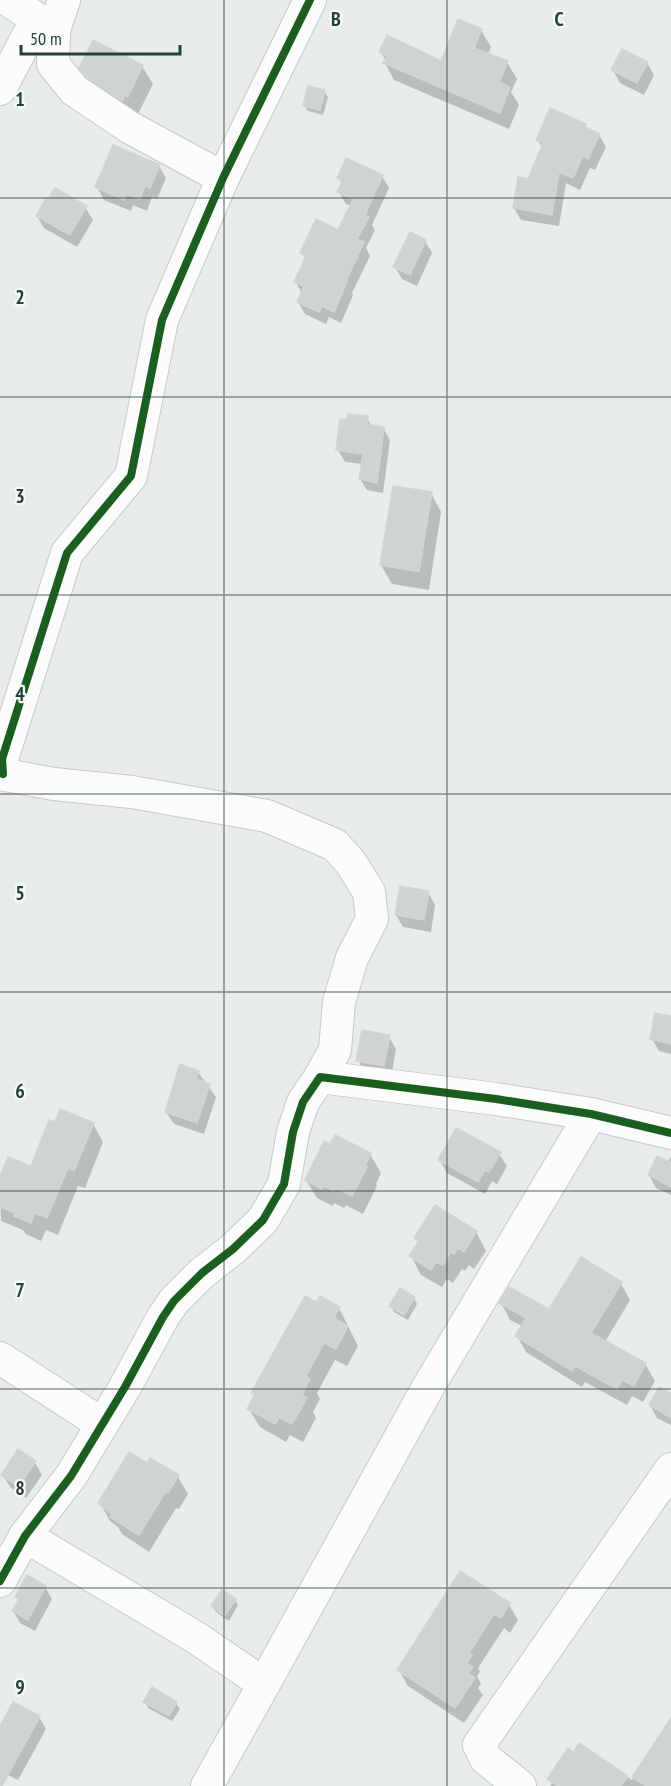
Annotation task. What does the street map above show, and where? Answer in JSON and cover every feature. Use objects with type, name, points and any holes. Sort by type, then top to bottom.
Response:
[{"type":"street","points":[[8,0],[46,24],[53,64],[74,90],[129,127],[223,178]]},
{"type":"street","points":[[0,89],[64,0]]},
{"type":"street","points":[[0,1581],[26,1536],[70,1476],[174,1301],[202,1273],[233,1250],[263,1220],[284,1184],[293,1132],[303,1102],[335,1050],[339,1002],[352,958],[372,919],[369,892],[351,863],[335,844],[267,816],[132,792],[54,784],[2,774],[2,759],[67,554],[131,477],[162,320],[223,178],[310,0]]},
{"type":"street","points":[[320,1077],[496,1099],[591,1114],[671,1133]]},
{"type":"street","points":[[207,1786],[427,1389],[591,1114]]},
{"type":"street","points":[[0,1358],[102,1424]]},
{"type":"street","points":[[520,1786],[486,1759],[479,1745],[671,1469]]},
{"type":"street","points":[[26,1536],[195,1637],[264,1684]]},
{"type":"building","points":[[458,19],[482,29],[474,48],[508,61],[499,82],[510,87],[500,113],[383,63],[387,56],[379,52],[387,35],[441,61]]},
{"type":"building","points":[[93,40],[143,65],[128,97],[125,95],[122,101],[86,77],[79,68]]},
{"type":"building","points":[[622,49],[648,62],[637,83],[611,70]]},
{"type":"building","points":[[308,86],[325,90],[320,110],[303,106]]},
{"type":"building","points":[[550,108],[586,124],[585,127],[600,134],[588,159],[583,156],[573,178],[559,172],[552,215],[513,208],[518,177],[528,179],[543,143],[536,140]]},
{"type":"building","points":[[113,145],[160,165],[150,188],[145,186],[140,199],[126,194],[124,200],[95,187]]},
{"type":"building","points":[[346,158],[383,175],[365,215],[369,217],[357,239],[364,242],[334,312],[322,306],[319,312],[297,302],[304,286],[294,282],[306,256],[300,253],[316,219],[338,230],[353,199],[337,192],[343,180],[337,178]]},
{"type":"building","points":[[55,188],[87,206],[70,235],[36,216],[46,198],[48,199]]},
{"type":"building","points":[[410,232],[426,240],[410,275],[393,267]]},
{"type":"building","points":[[348,414],[368,416],[367,424],[384,427],[377,483],[359,479],[363,454],[336,450],[340,419],[347,419]]},
{"type":"building","points":[[393,486],[432,492],[419,572],[380,565]]},
{"type":"building","points":[[400,886],[429,891],[424,920],[395,915]]},
{"type":"building","points":[[655,1013],[671,1016],[671,1044],[650,1039]]},
{"type":"building","points":[[362,1030],[390,1035],[384,1066],[356,1061]]},
{"type":"building","points":[[180,1064],[199,1071],[196,1079],[210,1084],[197,1123],[165,1112]]},
{"type":"building","points":[[60,1109],[94,1123],[74,1171],[68,1168],[47,1218],[35,1213],[31,1223],[0,1207],[0,1176],[8,1157],[31,1166],[49,1120],[55,1122]]},
{"type":"building","points":[[456,1128],[501,1152],[489,1172],[485,1170],[478,1182],[438,1160]]},
{"type":"building","points":[[335,1135],[371,1153],[365,1166],[367,1167],[352,1196],[335,1188],[334,1191],[324,1186],[322,1189],[305,1180],[324,1141],[330,1144]]},
{"type":"building","points":[[657,1156],[671,1162],[671,1187],[648,1175]]},
{"type":"building","points":[[435,1205],[477,1231],[464,1252],[458,1248],[454,1254],[451,1252],[443,1265],[436,1262],[431,1270],[409,1256],[419,1241],[414,1238]]},
{"type":"building","points":[[581,1257],[622,1282],[591,1333],[646,1363],[634,1386],[622,1380],[617,1389],[575,1366],[572,1371],[515,1336],[526,1318],[499,1303],[509,1287],[549,1309]]},
{"type":"building","points":[[400,1288],[415,1297],[404,1315],[389,1306]]},
{"type":"building","points":[[305,1296],[316,1302],[320,1296],[340,1307],[334,1318],[348,1326],[336,1349],[324,1343],[306,1376],[310,1379],[302,1395],[307,1398],[292,1424],[279,1417],[275,1424],[247,1409],[255,1394],[251,1393]]},
{"type":"building","points":[[659,1387],[671,1393],[671,1418],[649,1405]]},
{"type":"building","points":[[18,1449],[36,1461],[19,1487],[1,1475]]},
{"type":"building","points":[[129,1452],[147,1463],[150,1458],[179,1475],[168,1493],[166,1491],[139,1535],[110,1517],[112,1514],[98,1503]]},
{"type":"building","points":[[460,1571],[510,1603],[501,1618],[494,1614],[469,1653],[472,1655],[467,1663],[473,1667],[468,1674],[475,1678],[455,1708],[397,1670]]},
{"type":"building","points":[[27,1575],[46,1586],[28,1620],[12,1611],[19,1599],[15,1597]]},
{"type":"building","points":[[222,1589],[236,1599],[225,1616],[211,1606]]},
{"type":"building","points":[[152,1687],[177,1702],[169,1716],[143,1702]]},
{"type":"building","points":[[13,1702],[40,1716],[0,1786],[0,1726]]},
{"type":"building","points":[[671,1718],[671,1786],[646,1786],[632,1777]]},
{"type":"building","points":[[579,1743],[628,1776],[621,1786],[557,1786],[547,1779],[568,1748],[574,1752]]},
{"type":"cycle path","points":[[3,774],[2,759],[67,553],[131,476],[162,320],[223,178],[310,0]]},
{"type":"cycle path","points":[[0,1581],[25,1536],[71,1476],[174,1301],[202,1273],[233,1249],[263,1220],[284,1184],[293,1132],[303,1102],[320,1077],[496,1099],[591,1114],[671,1133]]}]
